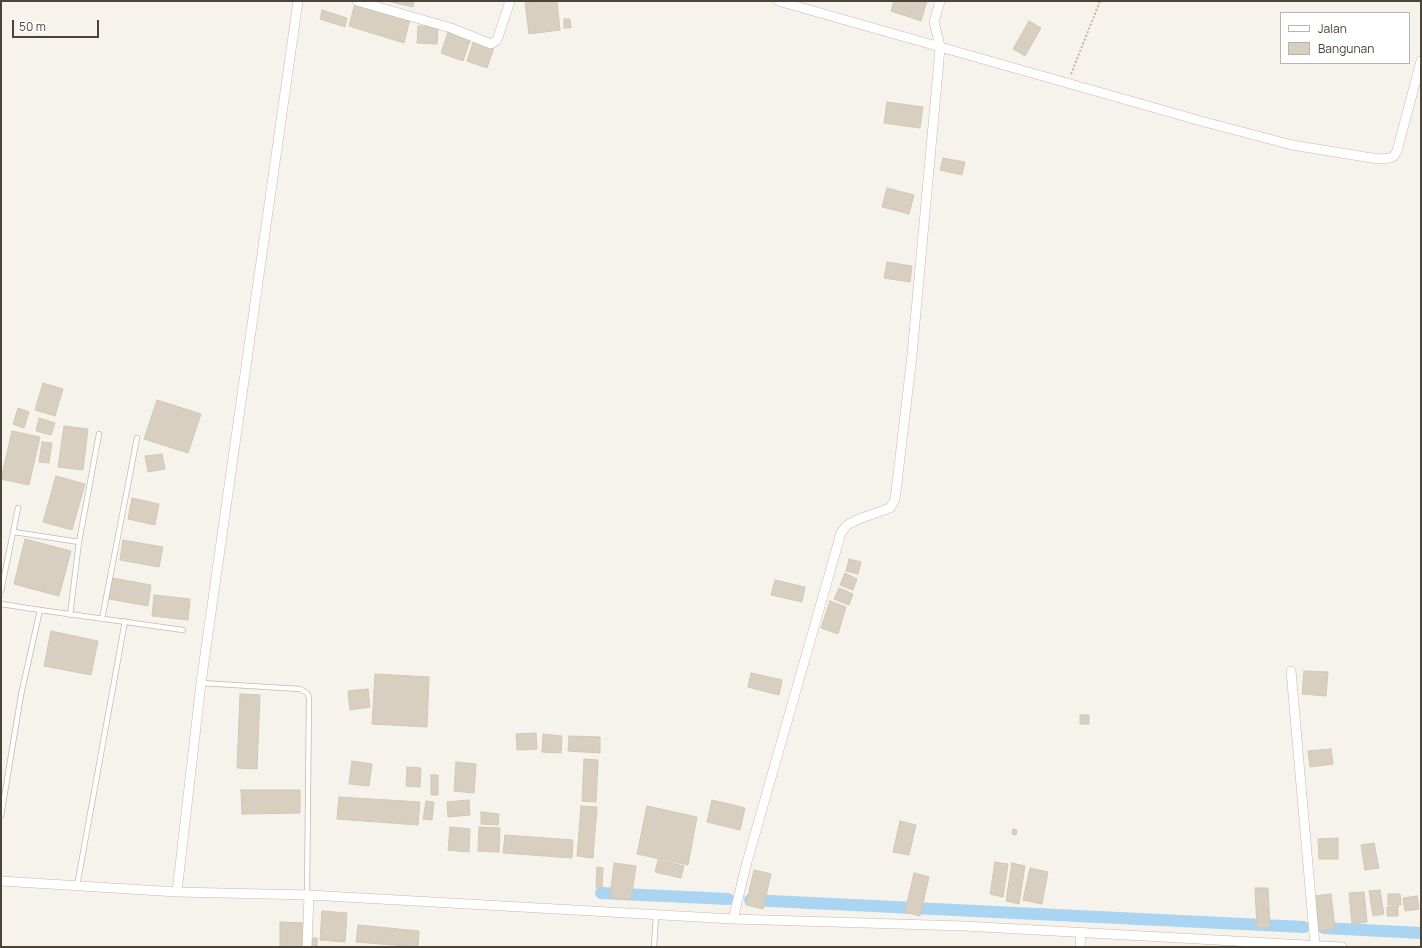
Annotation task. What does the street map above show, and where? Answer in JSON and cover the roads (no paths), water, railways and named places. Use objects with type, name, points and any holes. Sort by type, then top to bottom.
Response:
[{"type":"street","points":[[177,892],[201,683],[298,1]]},
{"type":"street","points":[[357,1],[451,28],[492,44],[497,40],[510,1]]},
{"type":"street","points":[[778,1],[1068,82],[1155,109],[1292,145],[1378,159],[1390,158],[1397,152],[1421,61]]},
{"type":"street","points":[[733,919],[747,862],[841,533],[847,525],[858,519],[890,508],[895,500],[912,355],[940,46],[934,22],[940,1]]},
{"type":"street","points":[[1291,671],[1315,945]]},
{"type":"street","points":[[1,881],[177,892],[308,895],[733,919],[964,926],[1342,947]]},
{"type":"street","points":[[307,947],[308,895]]},
{"type":"street","points":[[1080,947],[1081,933]]},
{"type":"lane","points":[[70,615],[80,542],[99,434]]},
{"type":"lane","points":[[102,619],[137,438]]},
{"type":"lane","points":[[1,591],[18,508]]},
{"type":"lane","points":[[14,532],[80,542]]},
{"type":"lane","points":[[1,558],[8,560]]},
{"type":"lane","points":[[1,604],[183,630]]},
{"type":"lane","points":[[1,816],[21,695],[40,610]]},
{"type":"lane","points":[[77,886],[125,621]]},
{"type":"lane","points":[[201,683],[300,689],[307,693],[309,700],[308,895]]},
{"type":"lane","points":[[654,947],[656,914]]},
{"type":"waterway","points":[[601,893],[728,899]]},
{"type":"waterway","points":[[750,900],[1304,927]]},
{"type":"waterway","points":[[1324,928],[1421,933]]}]
